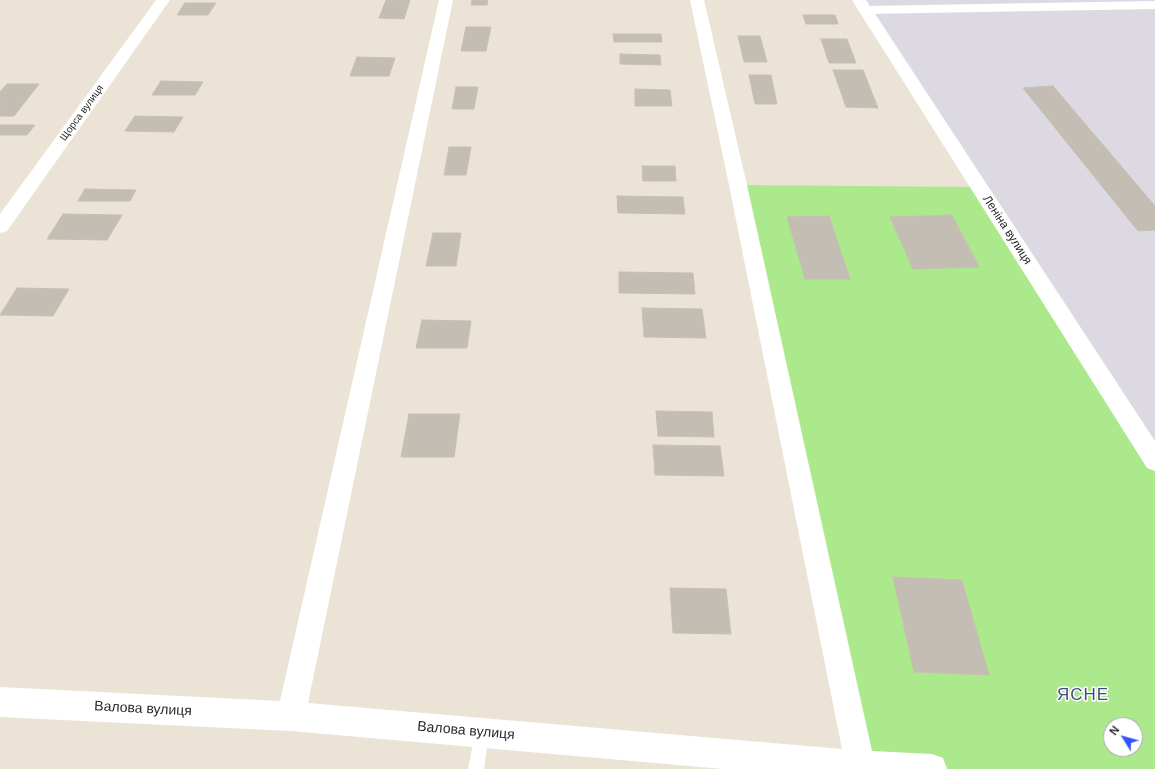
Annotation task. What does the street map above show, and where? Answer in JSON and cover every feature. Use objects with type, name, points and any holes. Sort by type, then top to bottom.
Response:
[{"type":"street","name":"Щорса вулиця","points":[[0,227],[163,0]]},
{"type":"street","points":[[291,716],[446,0]]},
{"type":"street","points":[[698,0],[861,767]]},
{"type":"street","points":[[862,5],[1155,5]]},
{"type":"street","name":"Леніна вулиця","points":[[862,5],[1155,461]]},
{"type":"street","name":"Валова вулиця","points":[[0,702],[291,716],[861,767],[932,769]]},
{"type":"lane","points":[[476,769],[483,733]]},
{"type":"shaded area","points":[[859,0],[1155,0],[1155,461]]},
{"type":"green space","points":[[738,185],[979,187],[1155,461],[1155,769],[861,769]]},
{"type":"building","points":[[386,0],[410,0],[404,19],[379,18]]},
{"type":"building","points":[[472,0],[488,0],[487,5],[471,5]]},
{"type":"building","points":[[185,3],[216,3],[208,15],[177,15]]},
{"type":"building","points":[[803,15],[835,15],[838,24],[806,24]]},
{"type":"building","points":[[466,27],[491,27],[486,51],[461,51]]},
{"type":"building","points":[[613,34],[661,34],[662,42],[614,42]]},
{"type":"building","points":[[738,36],[760,36],[767,62],[744,62]]},
{"type":"building","points":[[821,39],[847,39],[856,63],[829,63]]},
{"type":"building","points":[[620,54],[660,55],[661,65],[620,64]]},
{"type":"building","points":[[357,57],[395,58],[389,76],[350,76]]},
{"type":"building","points":[[833,70],[863,70],[878,108],[846,107]]},
{"type":"building","points":[[749,75],[771,75],[777,104],[755,104]]},
{"type":"building","points":[[161,81],[203,82],[195,95],[152,95]]},
{"type":"building","points":[[7,84],[39,84],[14,116],[0,116],[0,92]]},
{"type":"building","points":[[1053,86],[1155,206],[1155,230],[1138,231],[1023,88]]},
{"type":"building","points":[[456,87],[478,87],[474,109],[452,109]]},
{"type":"building","points":[[635,89],[670,90],[672,106],[635,106]]},
{"type":"building","points":[[135,116],[183,117],[174,132],[125,131]]},
{"type":"building","points":[[0,125],[35,125],[27,135],[0,135]]},
{"type":"building","points":[[449,147],[471,147],[466,175],[444,175]]},
{"type":"building","points":[[642,166],[675,166],[676,181],[643,181]]},
{"type":"building","points":[[85,189],[136,190],[130,201],[78,201]]},
{"type":"building","points":[[617,196],[683,197],[685,214],[618,213]]},
{"type":"building","points":[[63,214],[122,215],[107,240],[47,239]]},
{"type":"building","points":[[952,215],[979,267],[913,269],[890,217]]},
{"type":"building","points":[[829,216],[850,279],[805,279],[787,217]]},
{"type":"building","points":[[433,233],[461,233],[456,266],[426,266]]},
{"type":"building","points":[[619,272],[693,273],[695,294],[619,293]]},
{"type":"building","points":[[17,288],[69,289],[53,316],[0,315]]},
{"type":"building","points":[[642,308],[702,309],[706,338],[644,337]]},
{"type":"building","points":[[422,320],[471,321],[467,348],[416,348]]},
{"type":"building","points":[[656,411],[712,412],[714,437],[658,436]]},
{"type":"building","points":[[409,414],[460,414],[454,457],[401,457]]},
{"type":"building","points":[[653,445],[720,446],[724,476],[655,475]]},
{"type":"building","points":[[893,577],[962,580],[989,675],[914,672]]},
{"type":"building","points":[[670,588],[726,589],[731,634],[673,633]]},
{"type":"district","name":"ЯСНЕ","points":[[1083,695]]}]
